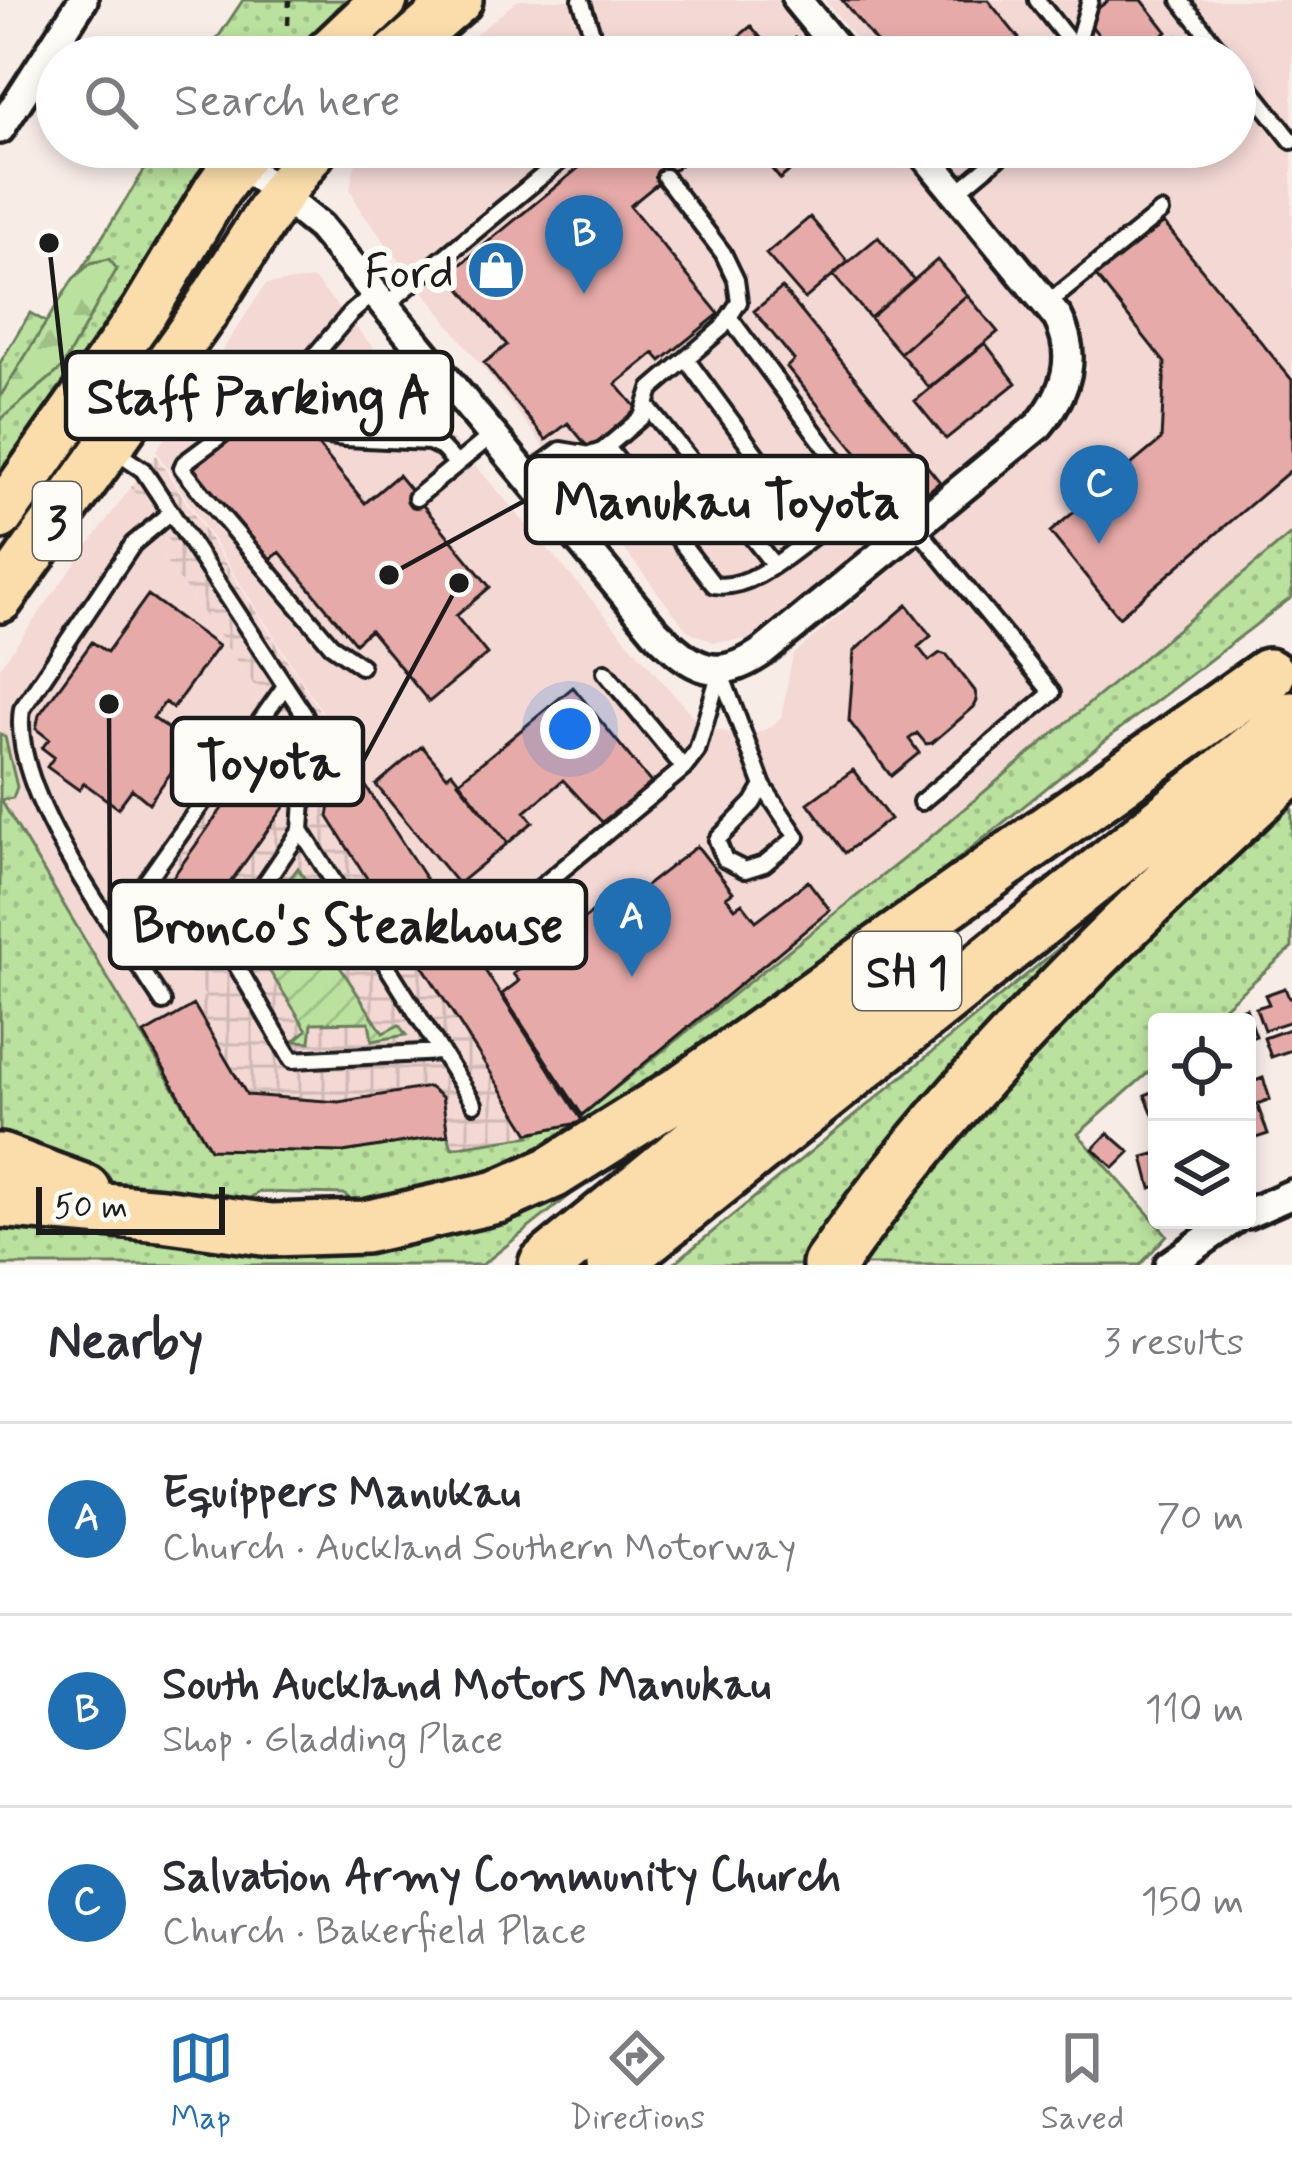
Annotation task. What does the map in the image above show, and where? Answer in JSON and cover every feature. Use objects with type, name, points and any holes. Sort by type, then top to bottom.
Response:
[{"type":"highway","points":[[0,1201],[272,1230],[365,1227],[474,1203],[554,1172],[682,1091],[1284,683]]},
{"type":"highway","name":"SH 1","points":[[625,1257],[1284,683]]},
{"type":"highway","name":"SH 1","points":[[545,1265],[1284,683]]},
{"type":"highway","points":[[829,1265],[940,1118],[1096,957],[1292,767]]},
{"type":"highway","points":[[0,1160],[64,1186],[162,1215]]},
{"type":"main road","points":[[347,36],[384,0]]},
{"type":"main road","points":[[417,36],[459,0]]},
{"type":"main road","name":"3","points":[[0,516],[144,312],[234,168]]},
{"type":"main road","name":"3","points":[[0,599],[204,313],[299,168]]},
{"type":"street","points":[[60,36],[83,0]]},
{"type":"street","points":[[797,0],[827,36]]},
{"type":"street","points":[[0,129],[36,73]]},
{"type":"street","points":[[257,168],[320,227],[667,643],[698,666],[720,671],[765,650],[1039,424],[1060,397],[1069,364],[1066,335],[1047,304],[935,168]]},
{"type":"street","points":[[1256,1210],[1292,1194]]},
{"type":"street","points":[[1169,1265],[1220,1229]]},
{"type":"lane","points":[[580,0],[592,36]]},
{"type":"lane","points":[[1037,0],[1063,36]]},
{"type":"lane","points":[[1081,36],[1090,0]]},
{"type":"lane","points":[[1180,0],[1208,36]]},
{"type":"lane","points":[[1256,96],[1292,141]]},
{"type":"lane","points":[[254,427],[350,314],[379,300],[550,168]]},
{"type":"lane","points":[[956,193],[986,168]]},
{"type":"lane","points":[[525,476],[561,450],[590,454],[607,447],[643,417],[651,389],[722,328],[739,302],[736,280],[723,253],[665,177]]},
{"type":"lane","points":[[1047,304],[1161,212]]},
{"type":"lane","points":[[729,317],[836,460]]},
{"type":"lane","points":[[607,447],[714,585],[735,585],[774,565],[814,535],[686,359]]},
{"type":"lane","points":[[648,407],[774,565]]},
{"type":"lane","points":[[68,419],[143,470],[308,723],[301,830],[229,936],[227,949],[292,1060],[441,1052]]},
{"type":"lane","points":[[361,666],[331,644],[182,468],[184,463],[231,428],[254,427],[429,442],[457,464]]},
{"type":"lane","points":[[416,498],[492,435]]},
{"type":"lane","points":[[163,1002],[52,828],[25,764],[19,725],[22,709],[133,544],[171,512]]},
{"type":"lane","points":[[914,524],[1052,694],[920,802]]},
{"type":"lane","points":[[505,916],[684,768],[697,751],[720,671]]},
{"type":"lane","points":[[720,671],[763,786],[797,837],[764,864],[745,870],[718,852],[717,840],[763,786]]},
{"type":"lane","points":[[605,672],[684,768]]},
{"type":"lane","points":[[115,926],[285,686]]},
{"type":"lane","points":[[301,830],[474,1104]]},
{"type":"path","points":[[288,26],[289,0]]},
{"type":"shaded area","points":[[518,0],[783,0],[812,36],[474,36]]},
{"type":"shaded area","points":[[825,0],[1292,0],[1292,575],[583,1122],[156,451],[266,284],[314,279],[701,726],[746,737],[771,727],[781,717],[793,655],[1069,418],[1088,366],[1075,317],[958,168],[1256,168],[1256,36],[853,36]]},
{"type":"shaded area","points":[[354,168],[917,168],[1036,318],[1050,339],[1053,366],[1036,406],[754,639],[713,642],[687,630],[361,211],[350,189]]},
{"type":"shaded area","points":[[156,455],[583,1122],[531,1136],[452,1148],[210,1149],[143,1037],[205,996],[132,882],[254,719],[258,691],[162,556],[170,543],[131,487]]},
{"type":"shaded area","points":[[131,487],[171,544],[162,556],[258,691],[206,996],[143,1037],[0,798],[0,667]]},
{"type":"green space","points":[[243,0],[345,0],[312,36],[219,36]]},
{"type":"green space","points":[[146,168],[211,168],[0,483],[0,363],[30,313],[48,323]]},
{"type":"green space","points":[[109,259],[117,269],[61,369],[0,420],[0,397],[73,279],[91,263]]},
{"type":"green space","points":[[1292,533],[1292,597],[793,992],[539,1164],[365,1212],[344,1194],[259,1192],[236,1207],[220,1206],[72,1175],[0,1148],[0,734],[5,737],[17,787],[13,798],[1,800],[210,1149],[343,1152],[448,1135],[452,1148],[530,1136],[582,1122],[582,1115],[927,840]]},
{"type":"green space","points":[[1292,799],[1292,948],[1217,1013],[1148,1013],[1148,1073],[1078,1134],[1148,1213],[1148,1229],[1162,1229],[1167,1235],[1140,1265],[853,1265],[965,1129],[981,1119],[1061,1018]]},
{"type":"green space","points":[[298,868],[304,878],[290,890],[383,1033],[399,1025],[406,1035],[372,1041],[369,1022],[312,1023],[310,1042],[294,1041],[307,1030],[258,953],[240,959],[239,954],[251,945],[264,951],[297,905],[279,893]]},
{"type":"green space","points":[[1108,908],[809,1265],[672,1265]]},
{"type":"green space","points":[[656,1127],[482,1265],[0,1265],[0,1218],[275,1246]]},
{"type":"building","points":[[842,0],[988,0],[1017,36],[871,36]]},
{"type":"building","points":[[1109,0],[1142,0],[1167,32],[1162,36],[1099,36],[1085,18]]},
{"type":"building","points":[[751,26],[759,36],[739,36]]},
{"type":"building","points":[[578,168],[677,168],[630,206],[719,314],[661,361],[654,353],[616,384],[639,411],[591,451],[568,423],[546,440],[484,363],[507,345],[449,274]]},
{"type":"building","points":[[771,168],[793,168],[780,179]]},
{"type":"building","points":[[810,217],[848,262],[805,299],[766,254]]},
{"type":"building","points":[[1164,223],[1292,380],[1292,469],[1119,617],[1050,532],[1161,440],[1165,363],[1096,276]]},
{"type":"building","points":[[878,237],[914,280],[870,318],[833,275]]},
{"type":"building","points":[[937,260],[967,295],[900,353],[870,318]]},
{"type":"building","points":[[782,288],[940,482],[904,511],[787,367],[794,360],[754,311]]},
{"type":"building","points":[[967,295],[998,332],[929,388],[900,353]]},
{"type":"building","points":[[985,343],[1016,383],[946,439],[915,401]]},
{"type":"building","points":[[234,434],[316,443],[365,503],[398,475],[490,587],[456,616],[487,654],[429,702],[370,630],[355,643],[280,552],[266,563],[190,471]]},
{"type":"building","points":[[148,595],[218,646],[173,708],[165,702],[153,718],[191,745],[149,803],[132,789],[118,808],[84,783],[79,790],[47,767],[54,757],[42,748],[49,739],[36,729],[39,715],[92,642],[107,652]]},
{"type":"building","points":[[907,605],[931,636],[918,647],[929,661],[940,653],[947,655],[975,691],[977,701],[932,743],[926,744],[917,733],[909,739],[919,753],[891,776],[849,721],[854,651]]},
{"type":"building","points":[[573,687],[652,784],[602,822],[563,780],[525,812],[533,822],[508,843],[458,782]]},
{"type":"building","points":[[422,746],[447,776],[452,772],[508,843],[458,884],[376,785]]},
{"type":"building","points":[[256,761],[287,783],[290,799],[179,954],[150,909]]},
{"type":"building","points":[[853,770],[890,819],[845,853],[808,803]]},
{"type":"building","points":[[362,780],[583,1122],[529,1133],[328,817],[331,799]]},
{"type":"building","points":[[697,846],[733,892],[726,897],[735,908],[742,903],[756,921],[808,881],[830,910],[582,1115],[502,994],[519,981],[513,974],[593,912],[601,921]]},
{"type":"building","points":[[1285,988],[1292,997],[1292,1021],[1264,1030],[1256,1008],[1269,1004],[1265,995]]},
{"type":"building","points":[[194,1005],[247,1095],[339,1102],[429,1087],[442,1097],[448,1135],[343,1152],[210,1149],[144,1034]]},
{"type":"building","points":[[1292,1028],[1292,1050],[1271,1057],[1264,1038]]},
{"type":"building","points":[[1263,1078],[1270,1099],[1257,1104],[1268,1134],[1256,1138],[1256,1121],[1256,1081]]},
{"type":"building","points":[[1108,1133],[1130,1152],[1114,1168],[1093,1149]]},
{"type":"place","name":"Staff Parking A","points":[[49,243]]},
{"type":"place","name":"Ford","points":[[496,270]]},
{"type":"place","name":"South Auckland Motors Manukau","points":[[584,294]]},
{"type":"place","name":"Salvation Army Community Church","points":[[1099,544]]},
{"type":"place","name":"Manukau Toyota","points":[[389,575]]},
{"type":"place","name":"Toyota","points":[[459,583]]},
{"type":"place","name":"Bronco's Steakhouse","points":[[109,704]]},
{"type":"place","name":"Equippers Manukau","points":[[632,977]]}]
